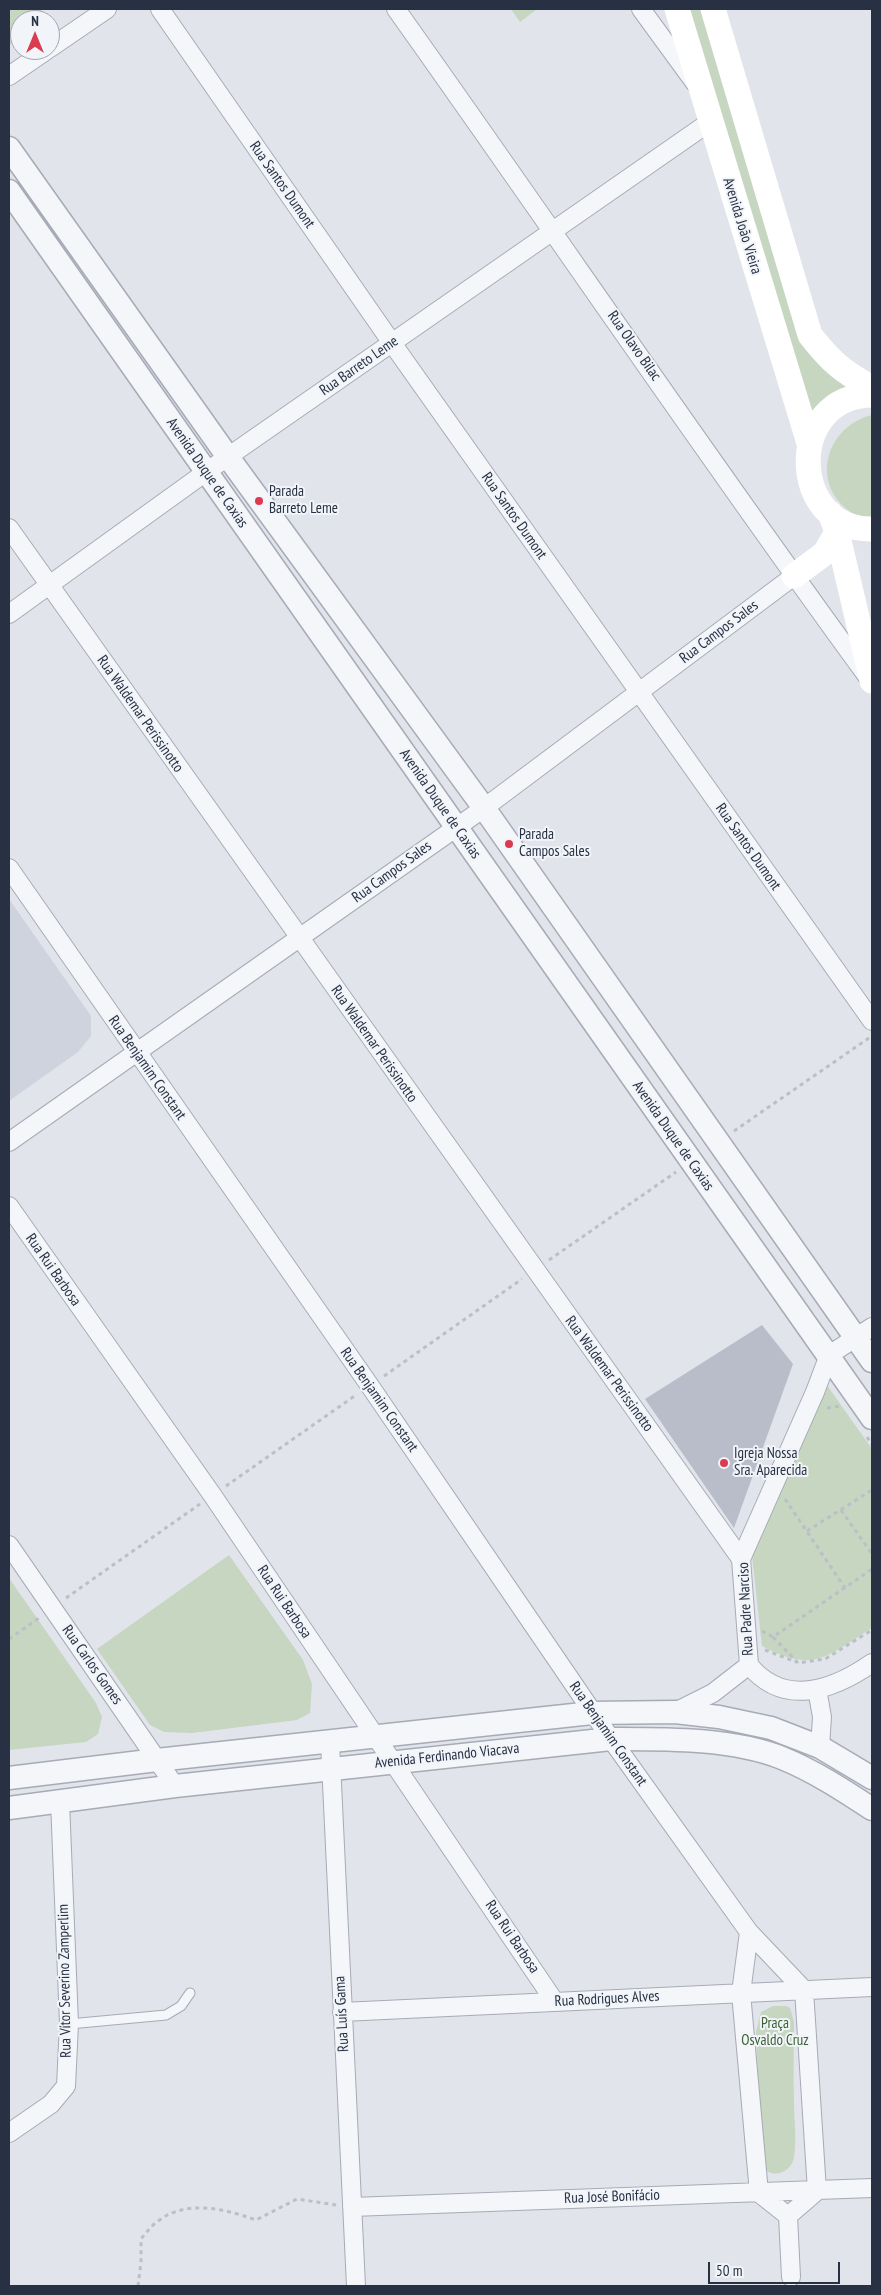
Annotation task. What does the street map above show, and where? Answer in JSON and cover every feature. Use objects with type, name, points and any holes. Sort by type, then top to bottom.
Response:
[{"type":"main road","name":"Avenida João Vieira","points":[[677,9],[809,443]]},
{"type":"main road","points":[[713,9],[810,335],[827,357],[843,372],[872,388]]},
{"type":"main road","points":[[872,395],[861,395],[838,404],[820,421],[809,443],[806,468],[814,493],[833,522],[872,682]]},
{"type":"main road","points":[[794,576],[825,553],[833,522]]},
{"type":"main road","points":[[833,522],[872,529]]},
{"type":"street","points":[[60,41],[107,9]]},
{"type":"street","name":"Rua Santos Dumont","points":[[160,9],[392,343],[872,1021]]},
{"type":"street","name":"Rua Olavo Bilac","points":[[396,9],[554,230],[794,576],[872,682]]},
{"type":"street","points":[[641,9],[702,94]]},
{"type":"street","points":[[9,76],[33,60]]},
{"type":"street","name":"Rua Barreto Leme","points":[[9,614],[206,472],[711,121]]},
{"type":"street","name":"Avenida Duque de Caxias","points":[[9,148],[228,457],[484,808],[718,1143],[864,1332],[872,1361]]},
{"type":"street","name":"Avenida Duque de Caxias","points":[[9,191],[872,1418]]},
{"type":"street","name":"Rua Waldemar Perissinotto","points":[[9,528],[741,1559]]},
{"type":"street","name":"Rua Campos Sales","points":[[9,1142],[484,808],[794,576]]},
{"type":"street","name":"Rua Benjamim Constant","points":[[9,868],[136,1053],[370,1386],[592,1713],[749,1932],[804,1990]]},
{"type":"street","name":"Rua Rui Barbosa","points":[[9,1206],[213,1496],[555,2002]]},
{"type":"street","points":[[829,1355],[864,1332]]},
{"type":"street","name":"Rua Padre Narciso","points":[[675,1712],[714,1693],[748,1665],[741,1559],[815,1392],[829,1355]]},
{"type":"street","name":"Rua Carlos Gomes","points":[[9,1545],[175,1786]]},
{"type":"street","points":[[748,1665],[758,1676],[777,1687],[817,1689],[826,1688],[841,1681],[872,1663]]},
{"type":"street","points":[[817,1689],[822,1717],[820,1746]]},
{"type":"street","name":"Avenida Ferdinando Viacava","points":[[9,1778],[592,1713],[675,1712],[720,1717],[771,1728],[820,1746],[872,1778]]},
{"type":"street","name":"Avenida Ferdinando Viacava","points":[[9,1808],[175,1786],[611,1739],[681,1740],[733,1746],[780,1757],[820,1776],[872,1809]]},
{"type":"street","name":"Rua Luís Gama","points":[[330,1742],[356,2286]]},
{"type":"street","name":"Rua Vítor Severino Zamperlim","points":[[9,2133],[51,2104],[66,2086],[69,2024],[60,1801]]},
{"type":"street","points":[[749,1932],[742,1993],[759,2193],[788,2216],[791,2277]]},
{"type":"street","name":"Rua Rodrigues Alves","points":[[342,2012],[872,1987]]},
{"type":"street","points":[[788,2216],[817,2191],[804,1990]]},
{"type":"street","name":"Rua José Bonifácio","points":[[352,2207],[872,2188]]},
{"type":"lane","points":[[69,2024],[166,2016],[181,2006],[190,1993]]},
{"type":"path","points":[[718,1143],[872,1035]]},
{"type":"path","points":[[9,1639],[690,1161]]},
{"type":"path","points":[[869,1440],[872,1445]]},
{"type":"path","points":[[807,1531],[872,1490]]},
{"type":"path","points":[[782,1494],[845,1588]]},
{"type":"path","points":[[841,1510],[872,1554]]},
{"type":"path","points":[[773,1636],[872,1569]]},
{"type":"path","points":[[759,1630],[773,1636],[798,1663]]},
{"type":"path","points":[[760,1648],[798,1663],[825,1659],[872,1630]]},
{"type":"path","points":[[138,2286],[141,2239],[158,2221],[186,2208],[223,2209],[256,2220],[298,2199],[352,2207]]},
{"type":"shaded area","points":[[9,899],[91,1016],[91,1036],[78,1052],[9,1101]]},
{"type":"green space","points":[[9,9],[43,9],[10,10],[9,46]]},
{"type":"green space","points":[[511,9],[537,9],[520,22]]},
{"type":"green space","points":[[686,9],[706,9],[795,309],[852,384],[833,393],[809,418]]},
{"type":"green space","points":[[872,415],[872,521],[851,512],[838,500],[830,487],[827,472],[829,457],[834,443],[843,431],[856,421]]},
{"type":"green space","points":[[824,1381],[872,1449],[872,1628],[843,1647],[820,1658],[808,1660],[795,1659],[762,1646],[752,1556]]},
{"type":"green space","points":[[229,1555],[303,1660],[312,1684],[310,1713],[297,1720],[192,1733],[164,1732],[150,1725],[97,1649]]},
{"type":"green space","points":[[9,1578],[96,1703],[102,1717],[98,1734],[86,1742],[9,1750]]},
{"type":"green space","name":"Praça Osvaldo Cruz","points":[[773,2006],[786,2006],[790,2008],[794,2022],[795,2150],[789,2167],[785,2171],[775,2174],[766,2170],[763,2166],[761,2155],[756,2032],[761,2012]]},
{"type":"building","name":"Igreja Nossa Sra. Aparecida","points":[[762,1325],[793,1364],[734,1528],[645,1399]]},
{"type":"place","name":"Parada Barreto Leme","points":[[259,501]]},
{"type":"place","name":"Parada Campos Sales","points":[[509,844]]},
{"type":"place","name":"Igreja Nossa Sra. Aparecida","points":[[724,1463]]}]
